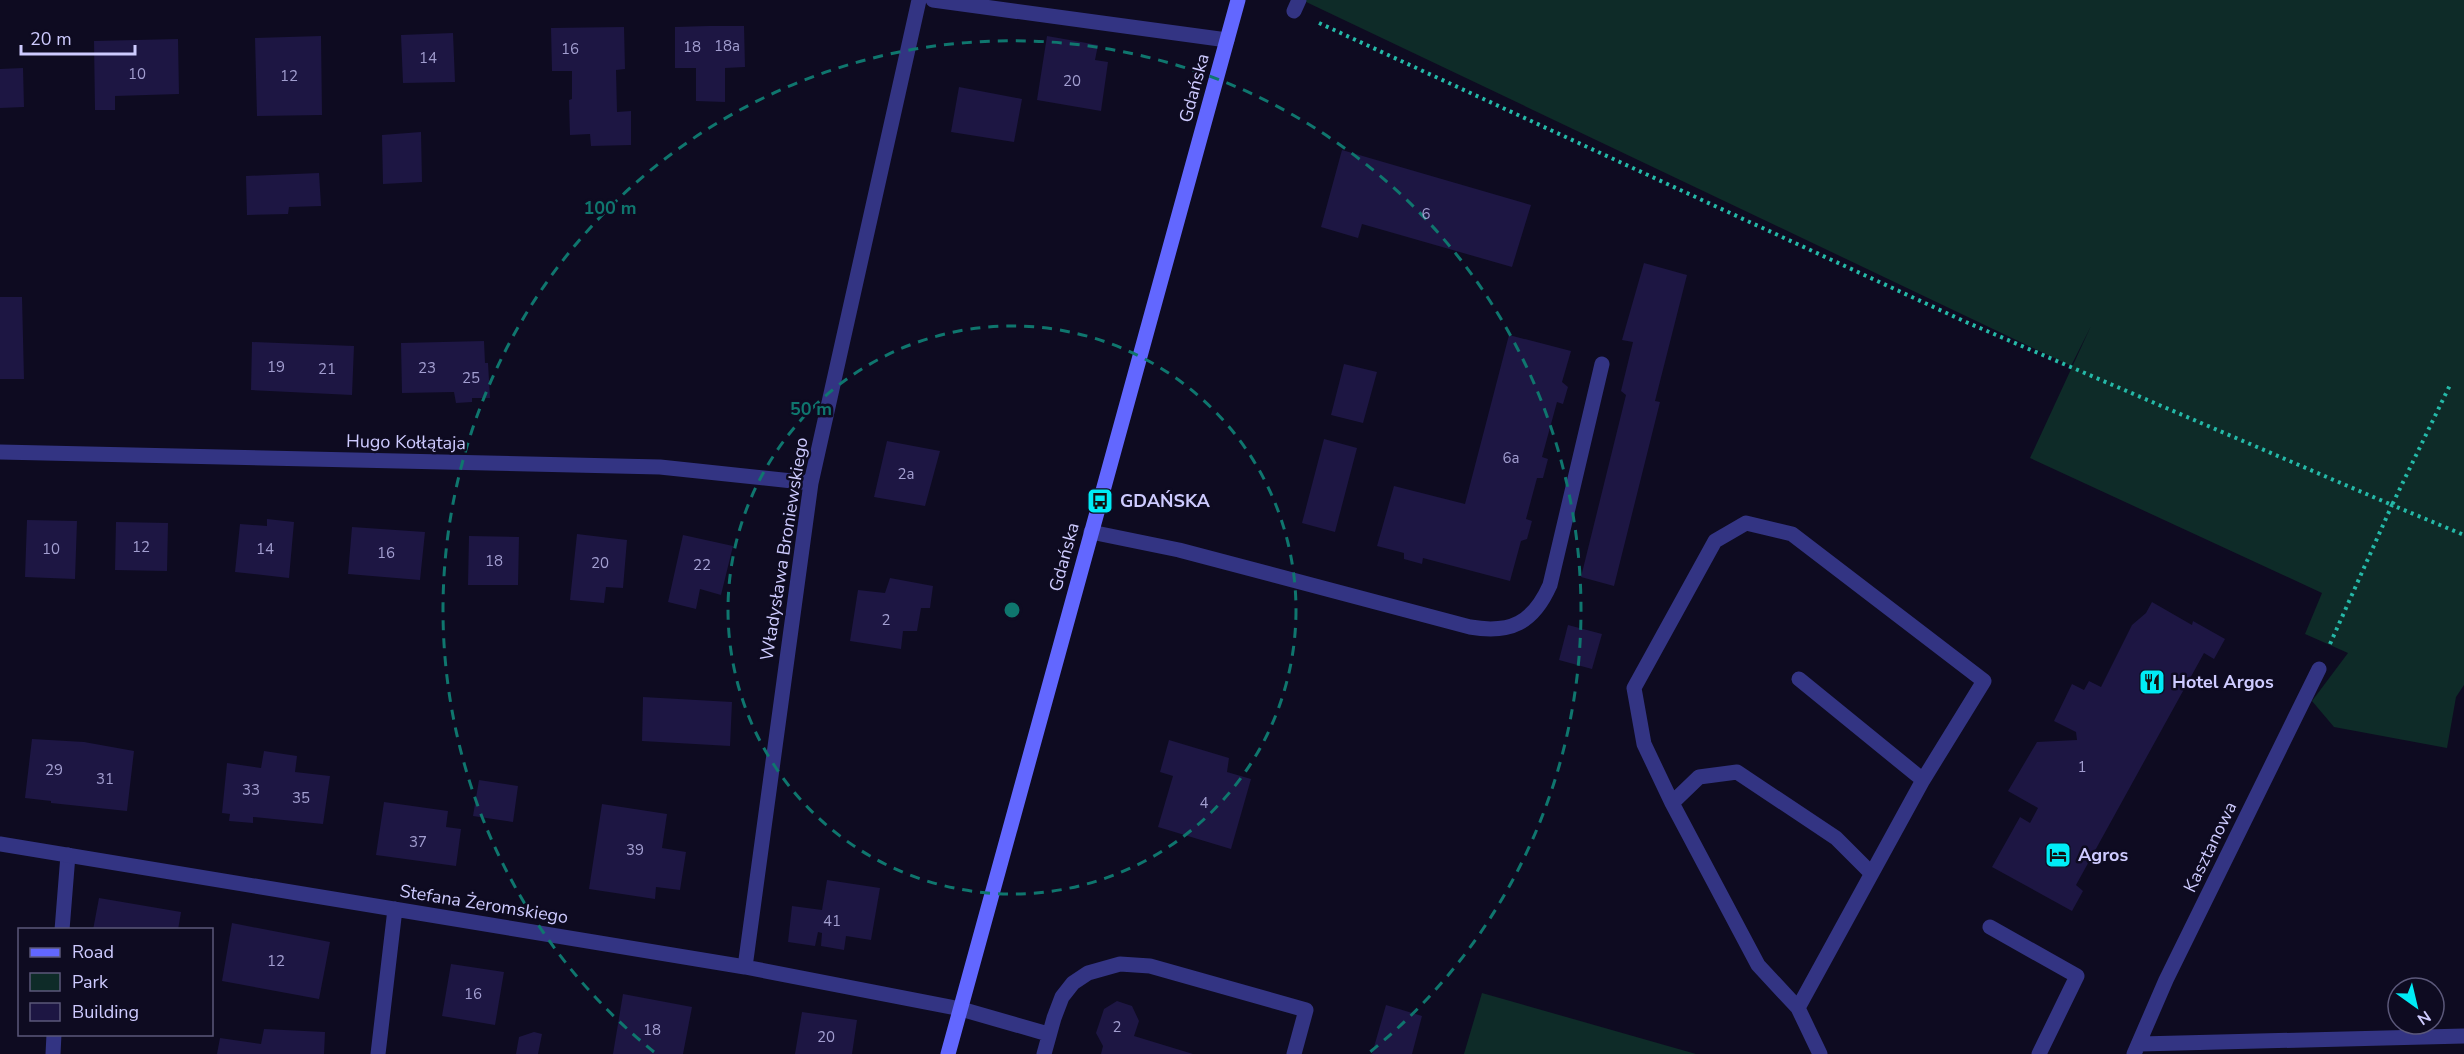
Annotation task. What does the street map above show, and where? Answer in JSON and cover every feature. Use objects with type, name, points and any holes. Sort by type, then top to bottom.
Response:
[{"type":"main road","name":"Gdańska","points":[[948,1054],[1238,0]]},
{"type":"street","name":"Władysława Broniewskiego","points":[[745,967],[811,483],[919,0]]},
{"type":"street","points":[[933,0],[1227,40]]},
{"type":"street","points":[[1091,532],[1179,550],[1470,627],[1490,630],[1510,627],[1528,618],[1542,603],[1550,585],[1602,364]]},
{"type":"street","name":"Hugo Kołłątaja","points":[[0,452],[660,466],[811,483]]},
{"type":"street","points":[[1798,1008],[1923,780],[1984,681],[1792,534],[1746,523],[1715,541],[1634,688],[1644,744],[1671,803],[1758,965],[1798,1008],[1820,1054]]},
{"type":"street","name":"Kasztanowa","points":[[2319,669],[2166,980],[2137,1049],[2464,1036]]},
{"type":"street","points":[[1799,680],[1923,780]]},
{"type":"street","points":[[1671,803],[1700,777],[1737,772],[1836,838],[1871,873]]},
{"type":"street","name":"Stefana Żeromskiego","points":[[0,844],[745,967],[961,1009],[1048,1034]]},
{"type":"street","points":[[62,928],[68,855]]},
{"type":"street","points":[[378,1054],[395,909]]},
{"type":"street","points":[[1990,927],[2077,976],[2039,1054]]},
{"type":"street","points":[[1044,1054],[1048,1034],[1062,997],[1073,983],[1088,973],[1104,967],[1135,963],[1306,1010],[1294,1054]]},
{"type":"street","points":[[53,1054],[54,1036]]},
{"type":"path","points":[[1296,6],[1966,322],[2464,535]]},
{"type":"path","points":[[2319,669],[2392,506],[2450,385]]},
{"type":"green space","points":[[1302,0],[2464,0],[2464,685],[2456,697],[2447,748],[2334,727],[2312,701],[2348,653],[2305,634],[2322,593],[2030,458],[2091,326],[2071,366]]},
{"type":"green space","points":[[1482,993],[1696,1054],[1464,1054]]},
{"type":"building","points":[[744,26],[745,67],[725,68],[725,102],[696,101],[696,68],[675,68],[675,27]]},
{"type":"building","points":[[624,27],[625,69],[616,70],[617,112],[631,111],[631,145],[591,146],[590,134],[570,135],[569,100],[572,99],[572,71],[552,71],[551,28]]},
{"type":"building","points":[[453,33],[455,82],[403,83],[401,35]]},
{"type":"building","points":[[321,36],[322,115],[257,116],[255,38]]},
{"type":"building","points":[[1047,36],[1098,45],[1095,60],[1108,62],[1101,111],[1037,100]]},
{"type":"building","points":[[178,39],[179,94],[115,96],[115,110],[95,110],[94,41]]},
{"type":"building","points":[[23,68],[24,107],[0,108],[0,69]]},
{"type":"building","points":[[959,87],[1022,99],[1014,142],[951,132]]},
{"type":"building","points":[[421,132],[422,182],[383,184],[382,135]]},
{"type":"building","points":[[1342,150],[1531,205],[1512,267],[1362,224],[1358,238],[1321,227]]},
{"type":"building","points":[[319,173],[321,206],[289,207],[288,214],[247,215],[246,176]]},
{"type":"building","points":[[1644,263],[1687,275],[1655,401],[1660,402],[1614,586],[1581,577],[1626,395],[1621,391],[1633,342],[1622,340]]},
{"type":"building","points":[[0,297],[22,297],[24,379],[0,379]]},
{"type":"building","points":[[1509,335],[1571,351],[1562,382],[1568,387],[1563,404],[1557,402],[1542,457],[1548,459],[1543,478],[1537,478],[1526,519],[1532,521],[1527,539],[1521,541],[1510,581],[1423,558],[1422,564],[1404,559],[1404,553],[1377,546],[1394,486],[1465,504]]},
{"type":"building","points":[[484,341],[490,398],[472,398],[472,402],[456,403],[454,392],[402,393],[401,343]]},
{"type":"building","points":[[252,342],[354,346],[352,395],[251,390]]},
{"type":"building","points":[[1344,364],[1377,372],[1363,423],[1331,415]]},
{"type":"building","points":[[1324,439],[1357,448],[1335,532],[1302,523]]},
{"type":"building","points":[[887,441],[940,451],[925,506],[874,497]]},
{"type":"building","points":[[267,519],[294,522],[289,578],[235,572],[240,524],[267,526]]},
{"type":"building","points":[[27,520],[77,521],[75,579],[25,577]]},
{"type":"building","points":[[116,522],[168,523],[167,571],[115,570]]},
{"type":"building","points":[[352,527],[425,532],[420,580],[348,574]]},
{"type":"building","points":[[577,534],[627,540],[623,588],[606,587],[604,603],[570,600]]},
{"type":"building","points":[[683,535],[733,546],[721,595],[700,589],[696,609],[668,602]]},
{"type":"building","points":[[469,536],[519,537],[518,585],[468,585]]},
{"type":"building","points":[[890,578],[933,586],[930,608],[921,608],[917,631],[903,631],[901,649],[850,641],[858,590],[885,593]]},
{"type":"building","points":[[2152,602],[2192,625],[2193,621],[2225,639],[2214,659],[2204,653],[2076,885],[2083,891],[2072,911],[1992,867],[2020,817],[2030,823],[2038,808],[2008,791],[2037,742],[2077,740],[2076,732],[2054,721],[2072,684],[2084,690],[2089,681],[2101,687],[2132,625],[2146,613]]},
{"type":"building","points":[[1568,625],[1602,634],[1592,669],[1559,660]]},
{"type":"building","points":[[643,697],[732,702],[730,746],[642,741]]},
{"type":"building","points":[[32,739],[84,742],[134,751],[127,811],[25,798]]},
{"type":"building","points":[[1169,740],[1229,758],[1227,772],[1251,779],[1231,849],[1158,827],[1173,776],[1160,772]]},
{"type":"building","points":[[264,751],[297,756],[295,772],[330,776],[323,824],[253,817],[253,823],[229,821],[230,814],[222,813],[227,763],[261,768]]},
{"type":"building","points":[[479,780],[518,786],[513,822],[473,816]]},
{"type":"building","points":[[384,802],[448,811],[446,827],[461,829],[456,866],[376,855]]},
{"type":"building","points":[[602,804],[667,814],[662,848],[686,852],[680,890],[656,887],[655,899],[589,889]]},
{"type":"building","points":[[827,880],[880,888],[871,940],[846,936],[844,950],[821,946],[822,933],[818,932],[815,946],[788,942],[792,906],[822,910]]},
{"type":"building","points":[[99,898],[181,912],[178,928],[93,928]]},
{"type":"building","points":[[232,923],[330,942],[319,999],[222,981]]},
{"type":"building","points":[[451,964],[504,972],[495,1025],[442,1016]]},
{"type":"building","points":[[623,994],[692,1007],[683,1054],[613,1054]]},
{"type":"building","points":[[1117,1001],[1132,1006],[1139,1021],[1134,1036],[1193,1054],[1101,1054],[1103,1046],[1096,1033],[1104,1009]]},
{"type":"building","points":[[1386,1005],[1422,1016],[1412,1054],[1372,1054]]},
{"type":"building","points":[[802,1012],[857,1020],[852,1054],[795,1054]]},
{"type":"building","points":[[264,1029],[325,1032],[324,1054],[217,1054],[220,1038],[261,1044]]},
{"type":"building","points":[[534,1032],[542,1034],[538,1054],[516,1054],[519,1037]]},
{"type":"place","name":"GDAŃSKA","points":[[1100,501]]},
{"type":"place","name":"Hotel Argos","points":[[2152,682]]},
{"type":"place","name":"Agros","points":[[2058,855]]}]
